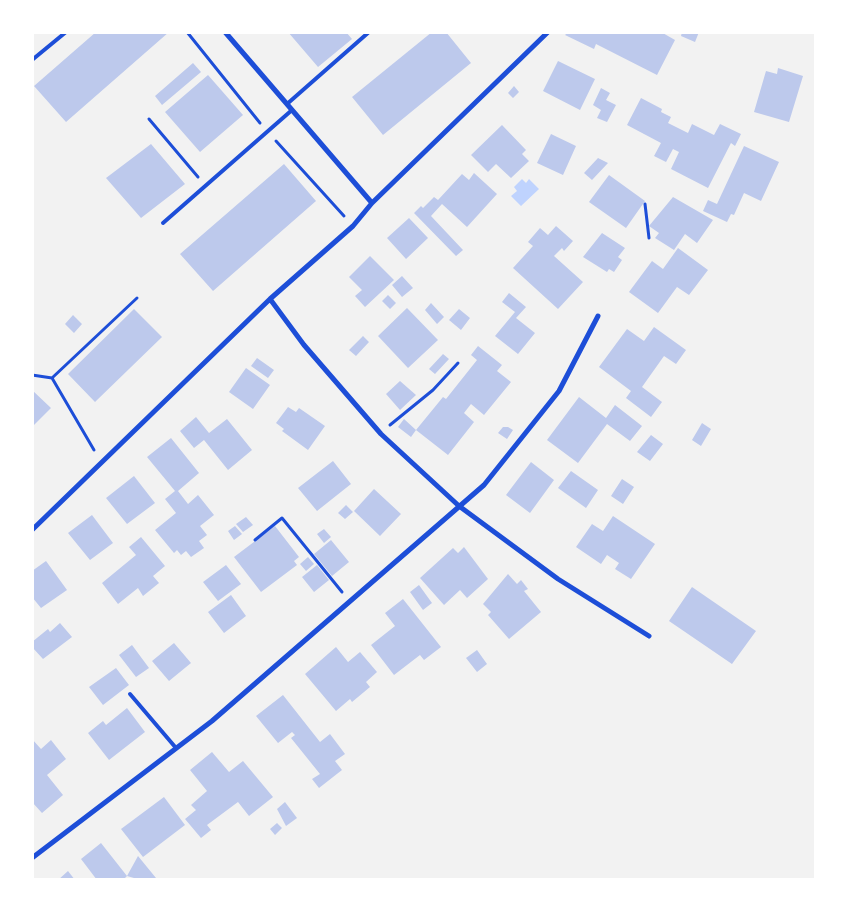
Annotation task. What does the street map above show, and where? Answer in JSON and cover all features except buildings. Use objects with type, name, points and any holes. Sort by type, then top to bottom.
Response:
[{"type":"street","points":[[225,32],[372,203]]},
{"type":"street","points":[[32,530],[270,299],[353,226],[372,203],[548,32]]},
{"type":"street","points":[[270,299],[304,345],[381,434],[459,506],[558,579],[649,636]]},
{"type":"street","points":[[32,858],[176,748],[350,602],[484,485],[559,391],[598,316]]},
{"type":"lane","points":[[32,60],[66,32]]},
{"type":"lane","points":[[287,104],[370,32]]},
{"type":"lane","points":[[162,223],[292,110]]},
{"type":"lane","points":[[130,694],[176,748]]},
{"type":"path","points":[[149,119],[205,185]]},
{"type":"path","points":[[646,204],[649,238]]},
{"type":"path","points":[[52,378],[137,298]]},
{"type":"path","points":[[381,434],[433,390],[458,363]]},
{"type":"path","points":[[32,375],[52,378]]},
{"type":"path","points":[[52,378],[102,464]]},
{"type":"path","points":[[255,540],[282,518],[350,602]]},
{"type":"water","points":[[522,179],[526,183],[529,179],[539,189],[521,206],[511,196],[517,191],[514,187]]}]
